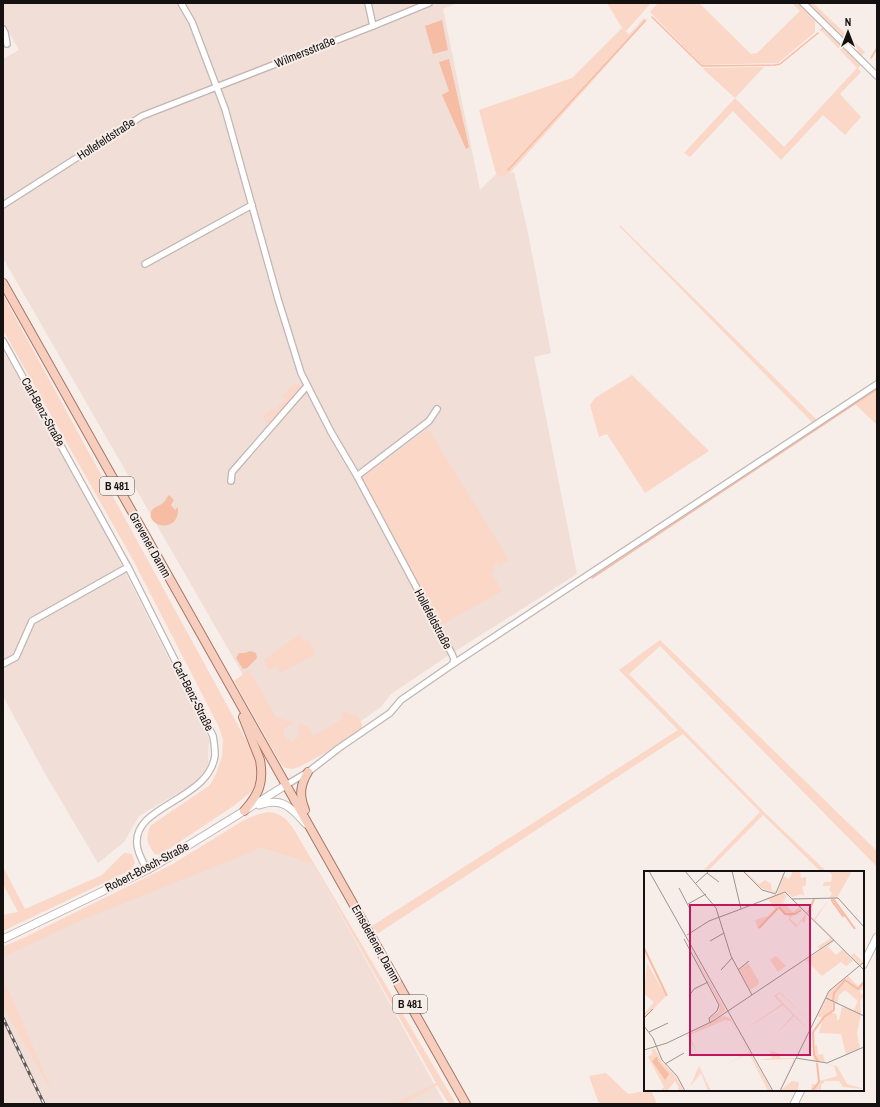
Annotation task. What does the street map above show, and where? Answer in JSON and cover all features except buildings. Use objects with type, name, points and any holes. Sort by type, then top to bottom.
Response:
[{"type":"main road","name":"Grevener Damm","points":[[3,283],[286,785]]},
{"type":"main road","points":[[231,688],[261,766],[261,781],[257,795],[244,811]]},
{"type":"main road","points":[[308,772],[303,780],[300,794],[315,837]]},
{"type":"main road","name":"Emsdettener Damm","points":[[286,785],[466,1104]]},
{"type":"street","name":"Hollefeldstraße","points":[[181,3],[192,22],[225,109],[301,372],[307,386],[357,476],[454,660],[453,664],[401,700],[390,713],[333,752],[308,772],[286,785]]},
{"type":"street","points":[[368,3],[373,26]]},
{"type":"street","name":"Wilmersstraße","points":[[217,87],[430,3]]},
{"type":"street","points":[[803,3],[877,76]]},
{"type":"street","points":[[3,29],[7,44]]},
{"type":"street","name":"Hollefeldstraße","points":[[3,205],[142,116],[217,87]]},
{"type":"street","points":[[145,264],[252,205]]},
{"type":"street","name":"Carl-Benz-Straße","points":[[3,341],[128,567],[213,736],[214,756],[208,774],[200,784],[150,817],[139,829],[137,845],[147,870]]},
{"type":"street","points":[[453,664],[877,384]]},
{"type":"street","points":[[231,481],[232,472],[307,386]]},
{"type":"street","points":[[357,476],[429,421],[437,409]]},
{"type":"street","points":[[3,664],[16,657],[32,621],[128,567]]},
{"type":"street","name":"Robert-Bosch-Straße","points":[[3,939],[147,870],[286,785]]},
{"type":"street","points":[[244,811],[267,802],[280,803],[295,811],[315,837]]},
{"type":"street","points":[[864,963],[877,937]]},
{"type":"street","points":[[794,1104],[800,1091]]},
{"type":"shaded area","points":[[3,3],[457,3],[443,9],[480,190],[496,174],[500,177],[514,172],[528,233],[551,353],[534,357],[577,574],[446,657],[391,694],[381,707],[295,765],[3,258],[3,59],[19,50],[3,22]]},
{"type":"shaded area","points":[[607,3],[651,3],[626,31],[629,35],[644,18],[647,20],[509,174],[500,177],[496,174],[479,110],[572,78],[622,28]]},
{"type":"shaded area","points":[[658,3],[699,3],[751,54],[757,53],[800,11],[792,3],[800,3],[815,17],[815,32],[778,63],[702,65],[650,12]]},
{"type":"shaded area","points":[[807,3],[813,3],[865,52],[860,57]]},
{"type":"shaded area","points":[[442,20],[448,50],[433,54],[425,26]]},
{"type":"shaded area","points":[[825,28],[862,64],[858,68],[861,72],[840,94],[861,117],[845,135],[823,115],[781,160],[733,111],[690,157],[684,153],[735,98],[784,147],[857,68],[822,31]]},
{"type":"shaded area","points":[[449,59],[469,147],[466,149],[442,95],[449,91],[439,62]]},
{"type":"shaded area","points":[[764,67],[735,98],[702,68]]},
{"type":"shaded area","points":[[620,225],[817,420],[813,423],[619,226]]},
{"type":"shaded area","points":[[3,295],[258,762],[259,778],[252,791],[235,805],[160,855],[155,854],[149,844],[147,838],[150,826],[210,785],[216,774],[222,756],[223,740],[219,727],[133,560],[3,330]]},
{"type":"shaded area","points":[[3,350],[110,542],[209,739],[208,766],[196,782],[139,816],[124,842],[98,863],[43,770],[3,696]]},
{"type":"shaded area","points":[[632,375],[709,451],[645,493],[607,434],[599,437],[590,405],[595,398]]},
{"type":"shaded area","points":[[296,384],[302,386],[300,391],[269,425],[263,418],[271,409],[275,410],[286,400],[283,396],[293,385]]},
{"type":"shaded area","points":[[877,387],[877,425],[854,403]]},
{"type":"shaded area","points":[[428,429],[509,560],[499,566],[497,564],[493,566],[495,570],[491,572],[502,591],[441,625],[360,479]]},
{"type":"shaded area","points":[[169,495],[174,500],[171,505],[175,510],[178,507],[177,516],[174,522],[168,525],[157,524],[151,516],[152,510],[163,503]]},
{"type":"shaded area","points":[[300,634],[304,642],[308,640],[316,654],[280,673],[276,666],[269,670],[264,660]]},
{"type":"shaded area","points":[[660,640],[877,851],[877,867],[660,646],[629,674],[765,813],[826,871],[820,871],[763,815],[708,871],[703,871],[760,812],[683,734],[377,934],[372,926],[678,730],[619,670]]},
{"type":"shaded area","points":[[250,651],[256,653],[257,658],[247,668],[243,669],[236,658],[239,653]]},
{"type":"shaded area","points":[[249,670],[276,717],[292,722],[292,724],[284,731],[284,735],[287,739],[292,741],[298,737],[300,732],[297,726],[299,724],[308,727],[313,736],[343,719],[341,714],[344,712],[357,716],[362,724],[362,729],[325,753],[299,767],[292,769],[285,768],[281,764],[234,681]]},
{"type":"shaded area","points":[[268,812],[282,817],[288,821],[293,828],[456,1104],[449,1104],[437,1085],[404,1104],[395,1104],[436,1083],[313,864],[261,848],[84,919],[3,957],[3,948],[171,865],[244,820]]},
{"type":"shaded area","points":[[261,848],[313,864],[445,1104],[3,1104],[3,946]]},
{"type":"shaded area","points":[[124,853],[132,854],[135,863],[131,870],[3,931],[3,915],[18,912],[3,884],[3,867],[25,909],[102,875]]},
{"type":"shaded area","points":[[3,978],[53,1093],[3,1006]]},
{"type":"shaded area","points":[[606,1073],[628,1094],[651,1091],[657,1104],[599,1104],[589,1076]]},
{"type":"waterway","points":[[652,17],[702,66],[780,64],[818,33]]},
{"type":"waterway","points":[[508,170],[645,21]]},
{"type":"waterway","points":[[871,58],[877,48]]},
{"type":"waterway","points":[[592,578],[877,389]]},
{"type":"railway","points":[[3,1018],[44,1104]]}]
